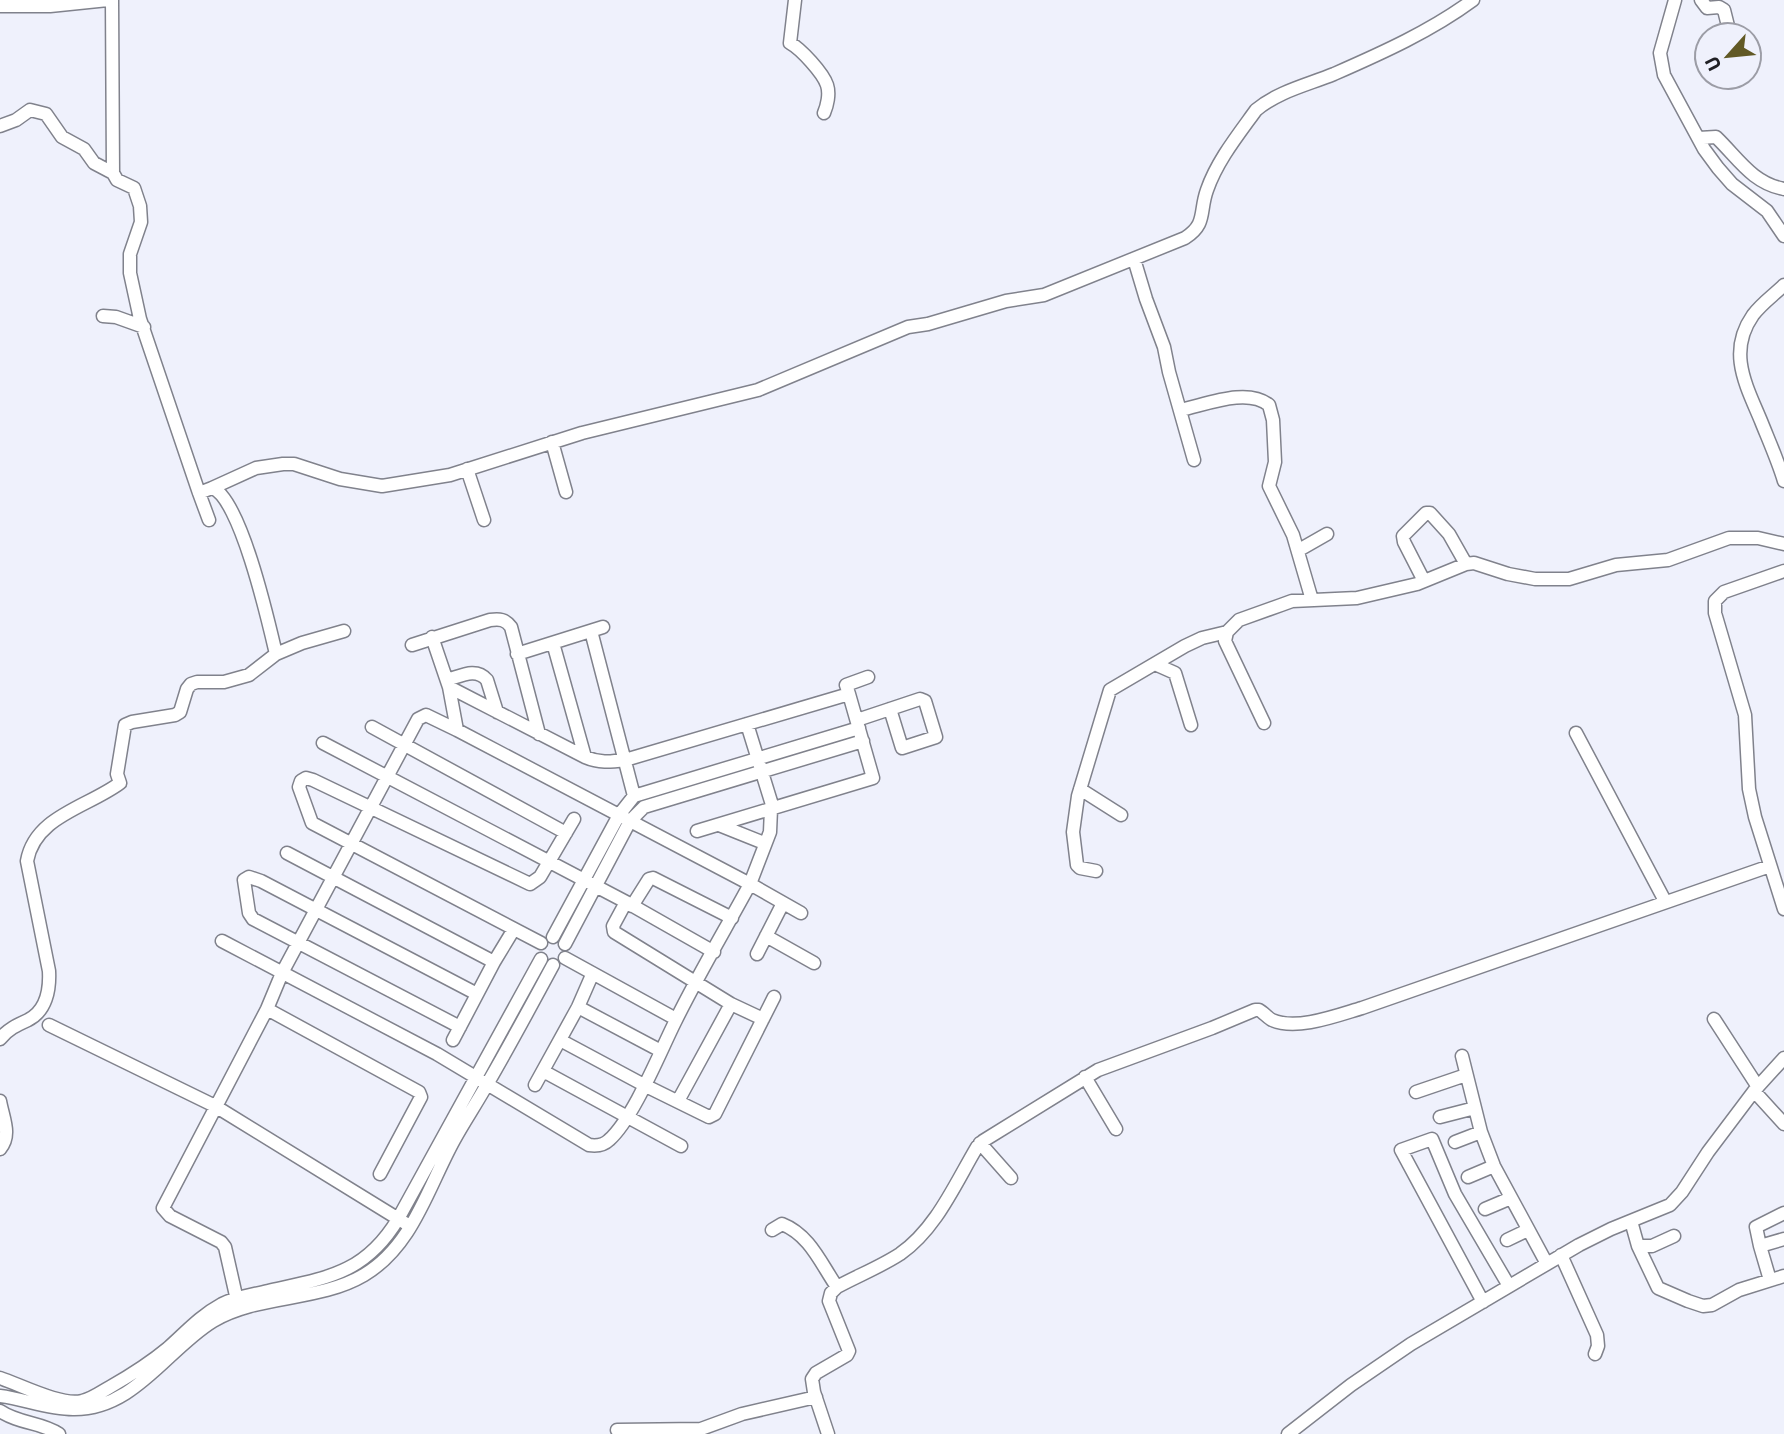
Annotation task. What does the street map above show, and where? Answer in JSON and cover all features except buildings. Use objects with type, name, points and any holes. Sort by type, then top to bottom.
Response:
[{"type":"street","points":[[0,6],[50,6],[110,0],[113,173],[117,180],[133,186],[140,206],[141,222],[130,254],[130,273],[144,327],[209,520]]},
{"type":"street","points":[[795,0],[790,43],[800,50],[827,85],[828,104],[824,113]]},
{"type":"street","points":[[199,493],[256,468],[284,464],[294,464],[340,479],[382,486],[450,475],[632,420],[738,396],[787,379],[900,329],[928,324],[1006,301],[1044,295],[1185,238],[1196,230],[1213,175],[1256,110],[1264,103],[1424,31],[1473,0]]},
{"type":"street","points":[[1675,0],[1660,53],[1664,75],[1725,178],[1767,211],[1784,236]]},
{"type":"street","points":[[1701,0],[1707,8],[1719,7],[1724,10],[1727,21]]},
{"type":"street","points":[[0,126],[16,120],[30,110],[44,112],[51,118],[62,137],[81,147],[95,164],[113,173]]},
{"type":"street","points":[[1699,138],[1716,137],[1746,171],[1759,180],[1784,189]]},
{"type":"street","points":[[1134,259],[1164,347],[1194,460]]},
{"type":"street","points":[[1784,285],[1764,303],[1749,322],[1739,365],[1784,481]]},
{"type":"street","points":[[103,316],[116,317],[144,327]]},
{"type":"street","points":[[1180,410],[1242,398],[1257,399],[1269,405],[1275,461],[1269,486],[1286,518],[1312,600]]},
{"type":"street","points":[[552,442],[566,492]]},
{"type":"street","points":[[467,469],[484,520]]},
{"type":"street","points":[[212,488],[220,491],[241,529],[255,571],[276,654]]},
{"type":"street","points":[[1424,581],[1403,536],[1427,512],[1450,534],[1466,564]]},
{"type":"street","points":[[1298,550],[1327,534]]},
{"type":"street","points":[[1096,871],[1080,868],[1076,862],[1073,832],[1080,789],[1110,690],[1157,665],[1185,646],[1202,638],[1227,632],[1239,620],[1292,601],[1357,598],[1424,581],[1466,564],[1474,563],[1535,579],[1569,579],[1616,565],[1668,560],[1729,538],[1751,537],[1784,544]]},
{"type":"street","points":[[1784,571],[1724,592],[1719,595],[1715,605],[1721,637],[1745,715],[1749,789],[1784,908]]},
{"type":"street","points":[[412,645],[501,619],[507,622],[511,627],[539,734]]},
{"type":"street","points":[[517,654],[597,629],[634,796],[591,885],[559,940]]},
{"type":"street","points":[[0,1039],[9,1029],[31,1019],[42,1006],[50,988],[27,861],[29,850],[36,838],[68,811],[120,783],[117,774],[125,725],[180,712],[187,688],[191,684],[224,682],[249,675],[276,654],[344,631]]},
{"type":"street","points":[[1227,632],[1226,649],[1264,723]]},
{"type":"street","points":[[432,637],[448,683],[457,730]]},
{"type":"street","points":[[553,643],[585,757]]},
{"type":"street","points":[[1157,665],[1175,673],[1191,726]]},
{"type":"street","points":[[448,683],[474,672],[484,675],[488,680],[497,712]]},
{"type":"street","points":[[697,831],[873,778],[846,685],[868,677]]},
{"type":"street","points":[[448,683],[497,712],[596,762],[625,760],[849,694]]},
{"type":"street","points":[[625,818],[644,807],[761,772],[859,730],[890,709]]},
{"type":"street","points":[[237,1303],[225,1247],[221,1242],[170,1216],[163,1208],[267,1009],[282,973],[418,719],[426,715],[457,730],[801,913]]},
{"type":"street","points":[[222,941],[437,1054],[589,1145],[597,1146],[608,1141],[627,1116],[676,1019],[750,884],[770,832],[773,808],[747,724]]},
{"type":"street","points":[[372,727],[566,833]]},
{"type":"street","points":[[634,796],[859,730]]},
{"type":"street","points":[[1576,733],[1665,901]]},
{"type":"street","points":[[323,743],[629,904],[714,952]]},
{"type":"street","points":[[541,943],[312,823],[299,786],[306,778],[313,780],[523,883],[530,884],[536,882],[574,820]]},
{"type":"street","points":[[1080,789],[1121,815]]},
{"type":"street","points":[[719,825],[764,843]]},
{"type":"street","points":[[287,853],[494,962]]},
{"type":"street","points":[[828,1434],[812,1378],[849,1351],[829,1301],[831,1293],[837,1287],[900,1254],[915,1241],[937,1215],[981,1143],[1085,1077],[1106,1066],[1255,1010],[1259,1010],[1271,1020],[1300,1023],[1320,1020],[1770,866]]},
{"type":"street","points":[[460,1027],[253,919],[249,913],[244,880],[249,877],[261,881],[477,994]]},
{"type":"street","points":[[732,918],[653,878],[649,879],[612,926],[614,932],[731,1004],[762,1019]]},
{"type":"street","points":[[757,954],[783,903]]},
{"type":"street","points":[[453,1040],[514,929]]},
{"type":"street","points":[[766,936],[814,963]]},
{"type":"street","points":[[548,937],[559,940],[567,951],[565,958],[561,962],[547,962],[539,952],[541,943],[548,937]]},
{"type":"street","points":[[565,958],[676,1019]]},
{"type":"street","points":[[237,1303],[311,1282],[352,1266],[386,1240],[482,1080],[547,962]]},
{"type":"street","points":[[535,1085],[578,1007],[592,975]]},
{"type":"street","points":[[560,1040],[709,1117],[715,1114],[774,996]]},
{"type":"street","points":[[678,1101],[731,1004]]},
{"type":"street","points":[[578,1007],[661,1051]]},
{"type":"street","points":[[267,1009],[419,1092],[421,1097],[380,1174]]},
{"type":"street","points":[[1714,1020],[1726,1034],[1756,1089],[1784,1124]]},
{"type":"street","points":[[49,1025],[215,1106],[412,1226]]},
{"type":"street","points":[[1462,1056],[1481,1132],[1494,1166],[1547,1264]]},
{"type":"street","points":[[1288,1434],[1367,1373],[1509,1286],[1601,1233],[1662,1210],[1676,1199],[1756,1089],[1784,1058]]},
{"type":"street","points":[[543,1071],[681,1146]]},
{"type":"street","points":[[1416,1092],[1466,1075]]},
{"type":"street","points":[[1085,1077],[1116,1129]]},
{"type":"street","points":[[0,1396],[71,1409],[97,1405],[194,1323],[221,1305],[328,1290],[362,1276],[387,1258],[412,1226],[482,1080]]},
{"type":"street","points":[[0,1101],[6,1140],[0,1149]]},
{"type":"street","points":[[1440,1117],[1475,1108]]},
{"type":"street","points":[[1455,1142],[1481,1132]]},
{"type":"street","points":[[1483,1302],[1401,1150],[1432,1139],[1455,1194],[1509,1286]]},
{"type":"street","points":[[981,1143],[1011,1178]]},
{"type":"street","points":[[1468,1177],[1494,1166]]},
{"type":"street","points":[[1485,1209],[1511,1198]]},
{"type":"street","points":[[1770,1280],[1756,1227],[1784,1213]]},
{"type":"street","points":[[1631,1221],[1638,1246],[1658,1288],[1665,1293],[1703,1306],[1712,1306],[1739,1290],[1784,1276]]},
{"type":"street","points":[[772,1230],[782,1224],[801,1236],[812,1247],[837,1287]]},
{"type":"street","points":[[1507,1240],[1528,1230]]},
{"type":"street","points":[[1638,1246],[1652,1245],[1674,1236]]},
{"type":"street","points":[[1760,1247],[1784,1239]]},
{"type":"street","points":[[1561,1255],[1597,1335],[1598,1346],[1595,1354]]},
{"type":"street","points":[[0,1378],[72,1402],[118,1389]]},
{"type":"street","points":[[617,1430],[701,1429],[743,1414],[816,1397]]},
{"type":"street","points":[[0,1411],[19,1422],[50,1428],[59,1434]]}]
